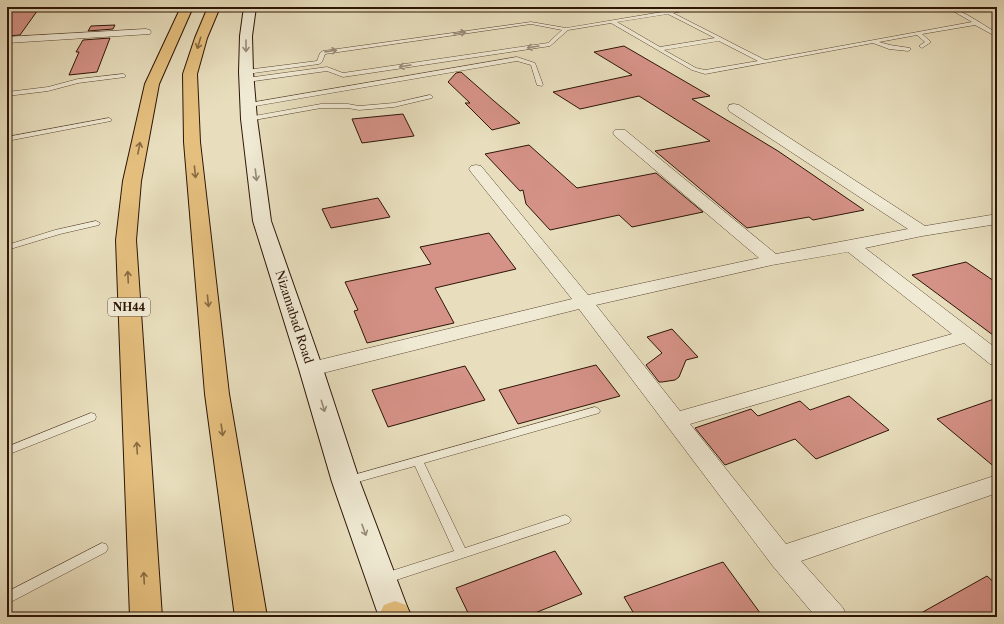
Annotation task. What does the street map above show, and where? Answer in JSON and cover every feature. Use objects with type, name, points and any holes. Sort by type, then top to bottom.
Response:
[{"type":"highway","name":"NH44","points":[[146,617],[126,240],[132,181],[152,84],[187,7]]},
{"type":"highway","points":[[214,7],[201,38],[190,74],[192,142],[217,394],[251,617]]},
{"type":"main road","name":"Nizamabad Road","points":[[250,7],[246,36],[249,112],[262,221],[311,369],[346,482],[395,616]]},
{"type":"street","points":[[7,40],[146,32]]},
{"type":"street","points":[[734,108],[922,231]]},
{"type":"street","points":[[620,133],[772,260]]},
{"type":"street","points":[[476,169],[584,302],[781,556],[833,617]]},
{"type":"street","points":[[311,369],[584,302],[772,260],[851,246],[922,231],[997,219]]},
{"type":"street","points":[[851,246],[997,359]]},
{"type":"street","points":[[676,420],[966,336]]},
{"type":"street","points":[[781,556],[997,484]]},
{"type":"lane","points":[[247,76],[319,62],[323,53],[531,23],[566,29],[700,7]]},
{"type":"lane","points":[[948,7],[997,35]]},
{"type":"lane","points":[[668,12],[763,61]]},
{"type":"lane","points":[[611,21],[694,69],[705,72],[977,23]]},
{"type":"lane","points":[[247,76],[327,69],[343,75],[550,44],[566,29]]},
{"type":"lane","points":[[919,34],[928,42],[922,46]]},
{"type":"lane","points":[[659,49],[719,38]]},
{"type":"lane","points":[[873,42],[889,47],[908,49]]},
{"type":"lane","points":[[249,112],[517,60],[526,60],[533,64],[540,85]]},
{"type":"lane","points":[[7,94],[48,89],[78,82],[123,76]]},
{"type":"lane","points":[[249,112],[321,106],[348,106],[359,108],[394,105],[430,97]]},
{"type":"lane","points":[[7,139],[110,120]]},
{"type":"lane","points":[[7,248],[58,232],[96,223]]},
{"type":"lane","points":[[346,482],[564,419],[595,412]]},
{"type":"lane","points":[[7,450],[91,417]]},
{"type":"lane","points":[[418,461],[462,554]]},
{"type":"lane","points":[[382,580],[565,520]]},
{"type":"lane","points":[[7,598],[102,548]]},
{"type":"building","points":[[7,7],[40,7],[20,35],[7,36]]},
{"type":"building","points":[[115,25],[113,29],[88,31],[91,26]]},
{"type":"building","points":[[110,38],[97,72],[69,75],[79,52],[76,52],[83,40]]},
{"type":"building","points":[[624,46],[710,96],[692,99],[778,151],[864,210],[813,220],[809,217],[747,228],[655,151],[710,141],[639,96],[580,109],[553,92],[632,75],[594,52]]},
{"type":"building","points":[[461,72],[520,123],[492,130],[465,103],[470,103],[448,82],[456,73]]},
{"type":"building","points":[[403,114],[414,136],[362,143],[352,119]]},
{"type":"building","points":[[529,145],[577,188],[656,173],[703,212],[632,227],[619,215],[550,230],[526,204],[523,190],[520,191],[485,154]]},
{"type":"building","points":[[378,198],[390,217],[331,228],[322,209]]},
{"type":"building","points":[[489,233],[516,269],[435,288],[454,323],[367,343],[354,311],[358,310],[345,282],[431,264],[420,247]]},
{"type":"building","points":[[966,262],[997,283],[997,338],[912,275]]},
{"type":"building","points":[[672,329],[698,357],[686,360],[679,377],[675,380],[659,382],[646,365],[662,353],[647,337]]},
{"type":"building","points":[[596,365],[620,396],[518,424],[499,390]]},
{"type":"building","points":[[465,366],[485,400],[388,427],[372,390]]},
{"type":"building","points":[[849,396],[889,430],[816,459],[795,439],[725,465],[695,428],[751,409],[758,416],[800,401],[810,410]]},
{"type":"building","points":[[997,398],[997,469],[937,419]]},
{"type":"building","points":[[555,551],[582,594],[525,617],[470,617],[456,588]]},
{"type":"building","points":[[723,562],[763,617],[636,617],[624,597]]},
{"type":"building","points":[[987,576],[997,585],[997,617],[914,617]]}]
